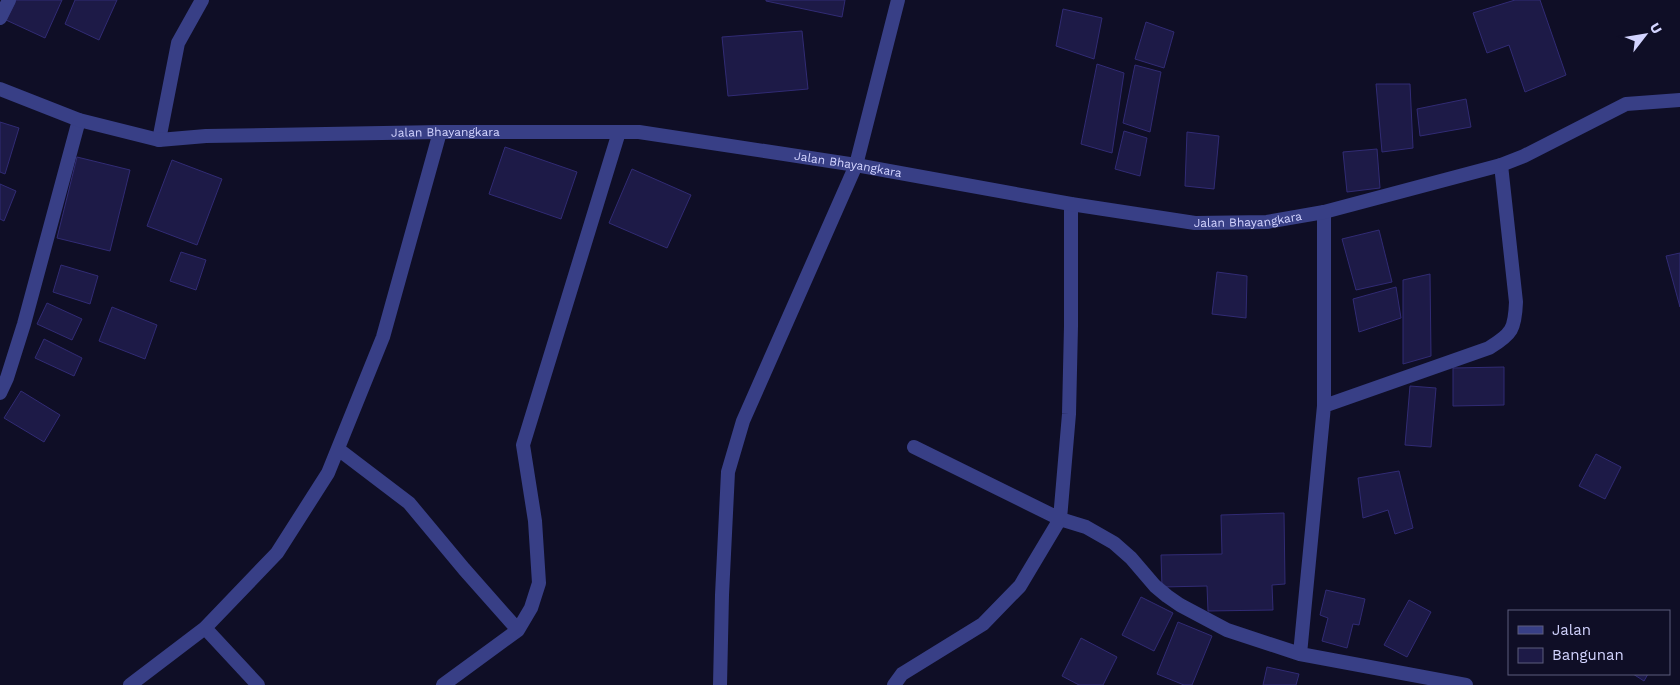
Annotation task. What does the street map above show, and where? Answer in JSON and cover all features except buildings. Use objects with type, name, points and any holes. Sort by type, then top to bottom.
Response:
[{"type":"street","points":[[0,18],[9,0]]},
{"type":"street","points":[[159,140],[178,42],[202,0]]},
{"type":"street","points":[[720,685],[728,472],[743,421],[856,165],[898,0]]},
{"type":"street","name":"Jalan Bhayangkara","points":[[0,89],[79,120],[159,140],[206,136],[440,132],[639,132],[856,165],[1071,204],[1195,223],[1267,222],[1324,212],[1501,165],[1524,156],[1626,104],[1680,100]]},
{"type":"street","points":[[0,393],[7,378],[24,324],[79,120]]},
{"type":"street","points":[[130,685],[205,628],[277,552],[328,473],[383,337],[440,132]]},
{"type":"street","points":[[443,685],[518,630],[531,608],[539,583],[535,521],[523,445],[620,132]]},
{"type":"street","points":[[1324,406],[1489,348],[1506,337],[1515,322],[1516,302],[1501,165]]},
{"type":"street","points":[[894,685],[902,674],[983,624],[1020,586],[1060,519],[1069,414],[1071,204]]},
{"type":"street","points":[[1300,654],[1324,406],[1324,212]]},
{"type":"street","points":[[914,447],[1060,519],[1086,527],[1114,543],[1131,558],[1155,586],[1180,605],[1227,630],[1300,654],[1466,685]]},
{"type":"street","points":[[338,449],[409,503],[518,630]]},
{"type":"street","points":[[205,628],[258,685]]}]
